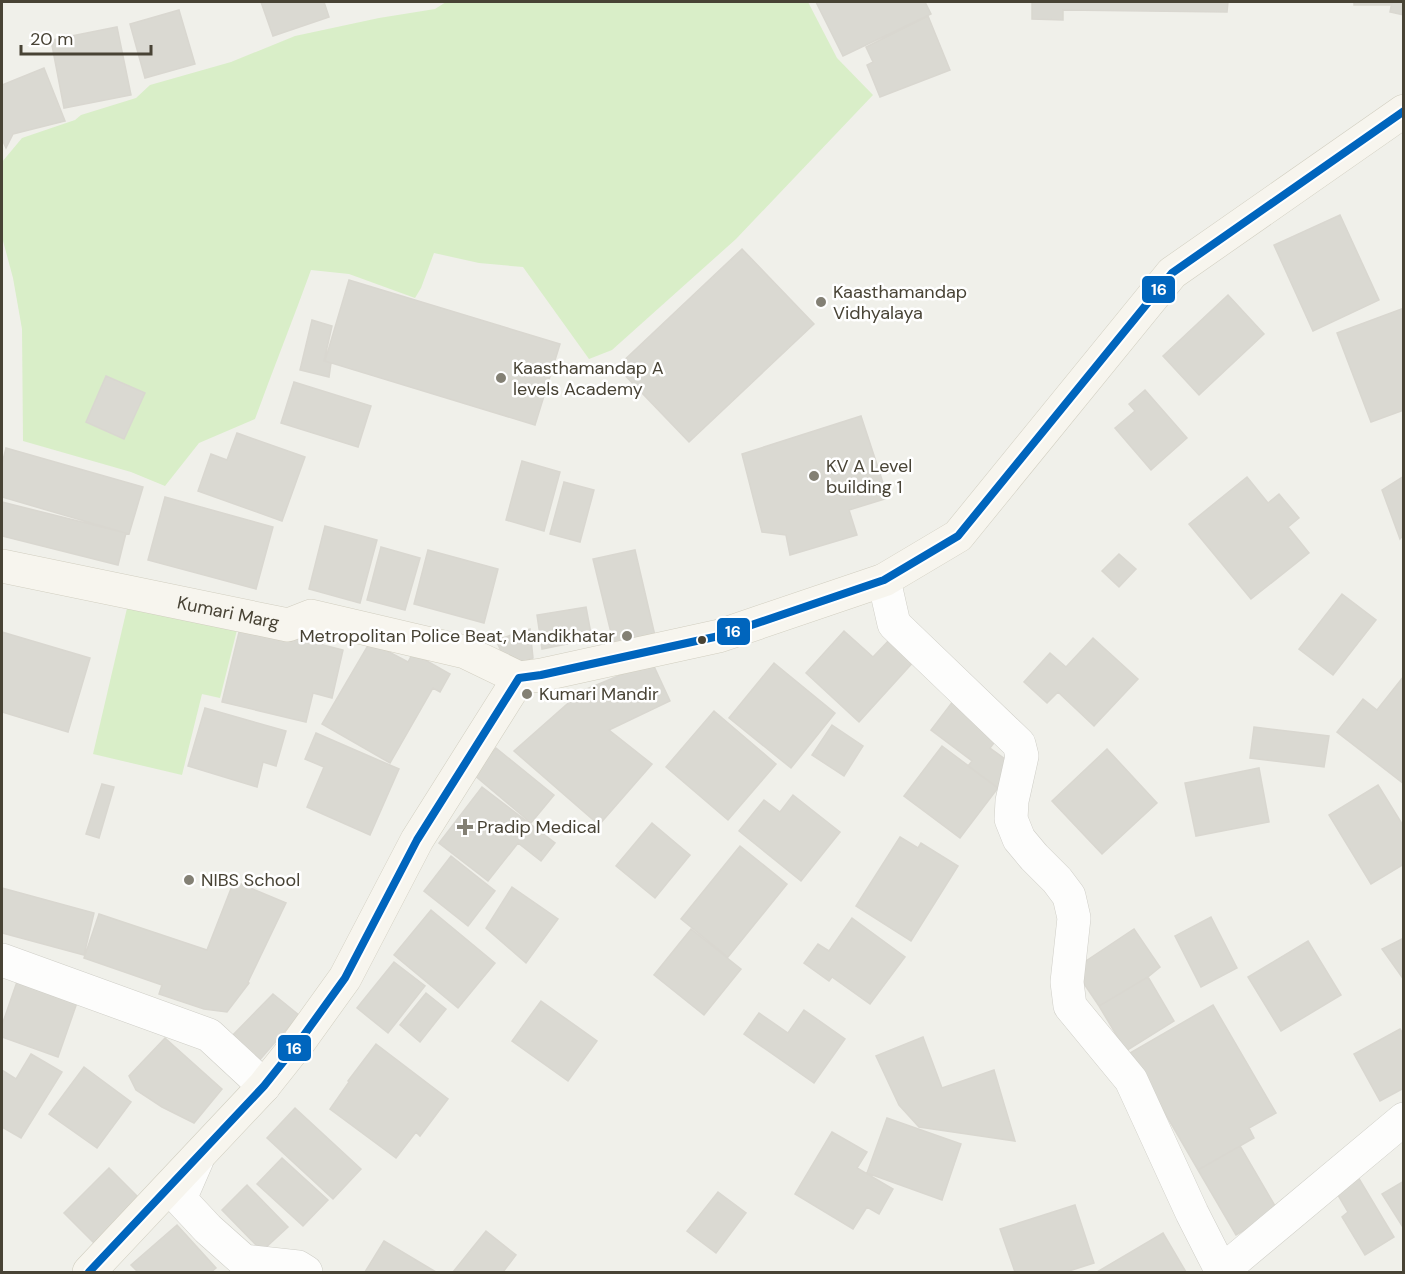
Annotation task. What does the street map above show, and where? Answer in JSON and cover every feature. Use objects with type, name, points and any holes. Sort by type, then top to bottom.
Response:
[{"type":"main road","points":[[88,1272],[198,1158],[264,1086],[299,1042],[345,978],[417,840],[519,678],[719,636],[884,580],[958,537],[1172,273],[1404,111]]},
{"type":"main road","name":"Kumari Marg","points":[[2,566],[288,625],[311,616],[465,652],[519,678]]},
{"type":"street","points":[[884,580],[894,624],[1019,744],[1022,756],[1012,801],[1011,819],[1019,839],[1069,896],[1074,918],[1067,982],[1070,1006],[1131,1080],[1192,1213],[1222,1272],[1404,1119]]},
{"type":"street","points":[[2,960],[209,1035],[264,1086]]},
{"type":"street","points":[[198,1158],[180,1199],[208,1229],[244,1261],[298,1267],[306,1272]]},
{"type":"green space","points":[[446,2],[808,2],[837,58],[873,95],[736,239],[612,350],[589,359],[523,267],[479,263],[434,253],[415,298],[349,274],[311,270],[255,419],[199,443],[165,486],[131,472],[23,441],[22,329],[13,278],[2,237],[2,162],[22,138],[75,120],[81,115],[136,98],[150,85],[231,62],[295,36],[435,9]]},
{"type":"green space","points":[[128,604],[237,630],[220,698],[202,694],[182,775],[93,754]]},
{"type":"building","points":[[261,2],[324,2],[329,17],[273,36]]},
{"type":"building","points":[[816,2],[925,2],[931,14],[843,56]]},
{"type":"building","points":[[1032,2],[1228,2],[1227,12],[1063,10],[1063,20],[1032,19]]},
{"type":"building","points":[[1354,2],[1391,2],[1391,5],[1354,5]]},
{"type":"building","points":[[1392,2],[1404,2],[1404,15],[1390,12]]},
{"type":"building","points":[[179,10],[195,64],[145,78],[130,24]]},
{"type":"building","points":[[928,16],[950,70],[880,97],[867,65],[873,62],[866,47]]},
{"type":"building","points":[[117,27],[131,95],[64,108],[51,40]]},
{"type":"building","points":[[44,68],[65,121],[13,134],[6,148],[2,139],[2,85]]},
{"type":"building","points":[[1340,215],[1379,300],[1313,331],[1274,245]]},
{"type":"building","points":[[742,249],[814,324],[689,442],[617,367]]},
{"type":"building","points":[[349,280],[560,344],[535,425],[325,361]]},
{"type":"building","points":[[1228,295],[1264,334],[1199,395],[1163,356]]},
{"type":"building","points":[[1404,308],[1404,410],[1371,422],[1337,333]]},
{"type":"building","points":[[312,320],[332,326],[324,361],[331,363],[329,377],[300,370]]},
{"type":"building","points":[[106,376],[145,393],[124,439],[86,422]]},
{"type":"building","points":[[294,382],[371,406],[358,447],[281,423]]},
{"type":"building","points":[[1145,390],[1187,438],[1151,470],[1115,428],[1135,411],[1129,404]]},
{"type":"building","name":"KV A Level building 1","points":[[861,416],[888,498],[849,510],[857,535],[790,555],[786,535],[762,532],[742,454]]},
{"type":"building","points":[[237,433],[305,457],[282,521],[198,491],[211,454],[227,460]]},
{"type":"building","points":[[6,448],[143,487],[129,534],[2,497],[2,464]]},
{"type":"building","points":[[522,461],[560,472],[544,531],[506,520]]},
{"type":"building","points":[[1404,476],[1404,534],[1400,539],[1382,490]]},
{"type":"building","points":[[1247,477],[1268,503],[1279,494],[1299,518],[1288,527],[1309,553],[1251,599],[1189,524]]},
{"type":"building","points":[[564,482],[594,490],[580,542],[550,534]]},
{"type":"building","points":[[165,497],[273,527],[256,589],[148,560]]},
{"type":"building","points":[[2,502],[126,533],[118,565],[2,536]]},
{"type":"building","points":[[325,526],[377,540],[360,603],[309,589]]},
{"type":"building","points":[[381,547],[420,558],[405,610],[367,600]]},
{"type":"building","points":[[428,550],[498,569],[484,623],[414,604]]},
{"type":"building","points":[[635,550],[656,640],[615,649],[593,559]]},
{"type":"building","points":[[1119,554],[1136,569],[1119,587],[1102,571]]},
{"type":"building","points":[[1342,594],[1376,620],[1333,675],[1299,649]]},
{"type":"building","points":[[586,607],[592,639],[542,649],[537,615]]},
{"type":"building","points":[[241,624],[343,650],[332,698],[313,693],[306,722],[222,702]]},
{"type":"building","points":[[530,629],[533,658],[508,667],[496,640]]},
{"type":"building","points":[[844,631],[873,657],[892,637],[916,659],[859,722],[806,673]]},
{"type":"building","points":[[2,632],[90,658],[68,732],[2,712]]},
{"type":"building","points":[[1093,638],[1138,679],[1094,726],[1058,692],[1047,703],[1024,682],[1050,653],[1066,667]]},
{"type":"building","points":[[370,642],[408,662],[413,653],[450,674],[440,692],[433,688],[390,763],[322,724]]},
{"type":"building","points":[[652,662],[670,701],[609,730],[652,764],[599,825],[514,751],[582,691]]},
{"type":"building","points":[[774,663],[835,713],[791,768],[729,718]]},
{"type":"building","points":[[1404,676],[1404,784],[1337,732],[1363,699],[1377,710]]},
{"type":"building","points":[[957,696],[1004,730],[990,748],[1016,767],[999,789],[968,766],[972,761],[931,730]]},
{"type":"building","points":[[205,708],[286,731],[276,766],[263,762],[257,787],[188,766]]},
{"type":"building","points":[[714,711],[776,764],[728,820],[666,767]]},
{"type":"building","points":[[832,725],[863,746],[844,776],[812,755]]},
{"type":"building","points":[[1254,727],[1329,736],[1324,767],[1250,758]]},
{"type":"building","points":[[316,733],[399,769],[370,835],[307,807],[324,767],[305,759]]},
{"type":"building","points":[[942,746],[998,788],[960,838],[904,796]]},
{"type":"building","points":[[496,748],[554,795],[531,823],[474,775]]},
{"type":"building","points":[[1107,749],[1157,803],[1102,854],[1052,801]]},
{"type":"building","points":[[1259,768],[1269,822],[1196,836],[1185,783]]},
{"type":"building","points":[[102,784],[114,787],[99,838],[86,834]]},
{"type":"building","points":[[1378,785],[1404,827],[1404,864],[1371,884],[1329,815]]},
{"type":"building","points":[[482,787],[555,843],[541,861],[518,843],[488,881],[439,843]]},
{"type":"building","points":[[793,795],[840,832],[801,881],[739,831],[764,800],[780,812]]},
{"type":"building","points":[[652,823],[690,855],[655,898],[616,866]]},
{"type":"building","points":[[900,837],[918,848],[921,843],[958,866],[911,941],[856,906]]},
{"type":"building","points":[[740,846],[787,884],[728,957],[681,919]]},
{"type":"building","points":[[451,856],[495,891],[468,926],[424,891]]},
{"type":"building","points":[[234,881],[286,903],[249,983],[227,1012],[204,1009],[159,994],[162,985],[84,958],[99,914],[207,950]]},
{"type":"building","points":[[512,887],[558,919],[526,963],[486,928]]},
{"type":"building","points":[[2,888],[94,913],[84,955],[2,933]]},
{"type":"building","points":[[431,910],[495,963],[458,1008],[394,955]]},
{"type":"building","points":[[1211,917],[1237,968],[1201,987],[1175,936]]},
{"type":"building","points":[[852,918],[905,957],[870,1004],[832,977],[829,981],[804,963],[818,944],[829,951]]},
{"type":"building","points":[[691,929],[741,969],[704,1015],[654,975]]},
{"type":"building","points":[[1134,929],[1160,967],[1148,977],[1099,1006],[1074,969]]},
{"type":"building","points":[[1404,938],[1404,980],[1382,949]]},
{"type":"building","points":[[1308,941],[1341,995],[1281,1031],[1248,977]]},
{"type":"building","points":[[394,962],[425,986],[388,1033],[357,1008]]},
{"type":"building","points":[[19,976],[79,997],[58,1057],[2,1037],[2,1025]]},
{"type":"building","points":[[1148,977],[1174,1021],[1126,1051],[1099,1006]]},
{"type":"building","points":[[426,993],[446,1009],[420,1042],[400,1025]]},
{"type":"building","points":[[273,994],[299,1015],[257,1063],[229,1039]]},
{"type":"building","points":[[541,1001],[597,1041],[568,1081],[512,1041]]},
{"type":"building","points":[[1213,1005],[1276,1113],[1249,1128],[1254,1138],[1198,1170],[1130,1053]]},
{"type":"building","points":[[804,1010],[845,1039],[814,1083],[744,1034],[759,1013],[788,1033]]},
{"type":"building","points":[[1400,1029],[1404,1035],[1404,1088],[1380,1101],[1354,1054]]},
{"type":"building","points":[[923,1037],[942,1088],[994,1070],[1015,1141],[919,1127],[899,1105],[876,1056]]},
{"type":"building","points":[[165,1038],[222,1089],[194,1123],[162,1107],[136,1090],[129,1076]]},
{"type":"building","points":[[376,1044],[448,1099],[420,1136],[416,1132],[396,1158],[330,1109]]},
{"type":"building","points":[[31,1054],[62,1072],[21,1138],[2,1127],[2,1070],[16,1079]]},
{"type":"building","points":[[84,1067],[131,1102],[97,1148],[49,1114]]},
{"type":"building","points":[[295,1108],[361,1169],[333,1199],[267,1138]]},
{"type":"building","points":[[887,1118],[961,1144],[942,1200],[867,1173]]},
{"type":"building","points":[[832,1132],[867,1152],[857,1168],[893,1189],[879,1214],[867,1207],[853,1229],[795,1194]]},
{"type":"building","points":[[1240,1146],[1278,1211],[1236,1235],[1198,1170]]},
{"type":"building","points":[[282,1158],[328,1200],[303,1226],[257,1184]]},
{"type":"building","points":[[109,1168],[140,1199],[96,1245],[64,1213]]},
{"type":"building","points":[[1355,1172],[1394,1237],[1365,1255],[1342,1217],[1348,1212],[1332,1185]]},
{"type":"building","points":[[1404,1181],[1404,1229],[1382,1194]]},
{"type":"building","points":[[247,1185],[288,1227],[262,1251],[222,1210]]},
{"type":"building","points":[[718,1192],[746,1213],[716,1253],[687,1231]]},
{"type":"building","points":[[1075,1205],[1094,1263],[1066,1272],[1015,1272],[1000,1229]]},
{"type":"building","points":[[177,1225],[216,1268],[211,1272],[138,1272],[131,1265]]},
{"type":"building","points":[[486,1231],[516,1255],[503,1272],[453,1272]]},
{"type":"building","points":[[1163,1233],[1186,1272],[1097,1272]]},
{"type":"building","points":[[384,1241],[436,1272],[365,1272]]},
{"type":"transit line","name":"16","points":[[89,1272],[264,1086],[299,1042],[345,978],[417,840],[519,678],[719,636],[884,580],[958,536],[1172,273],[1404,111]]},
{"type":"place","name":"Kaasthamandap Vidhyalaya","points":[[821,302]]},
{"type":"place","name":"Kaasthamandap A levels Academy","points":[[501,378]]},
{"type":"place","name":"KV A Level building 1","points":[[814,476]]},
{"type":"place","name":"Metropolitan Police Beat, Mandikhatar","points":[[627,636]]},
{"type":"place","name":"Kumari Mandir","points":[[527,694]]},
{"type":"place","name":"Pradip Medical","points":[[465,827]]},
{"type":"place","name":"NIBS School","points":[[189,880]]}]
